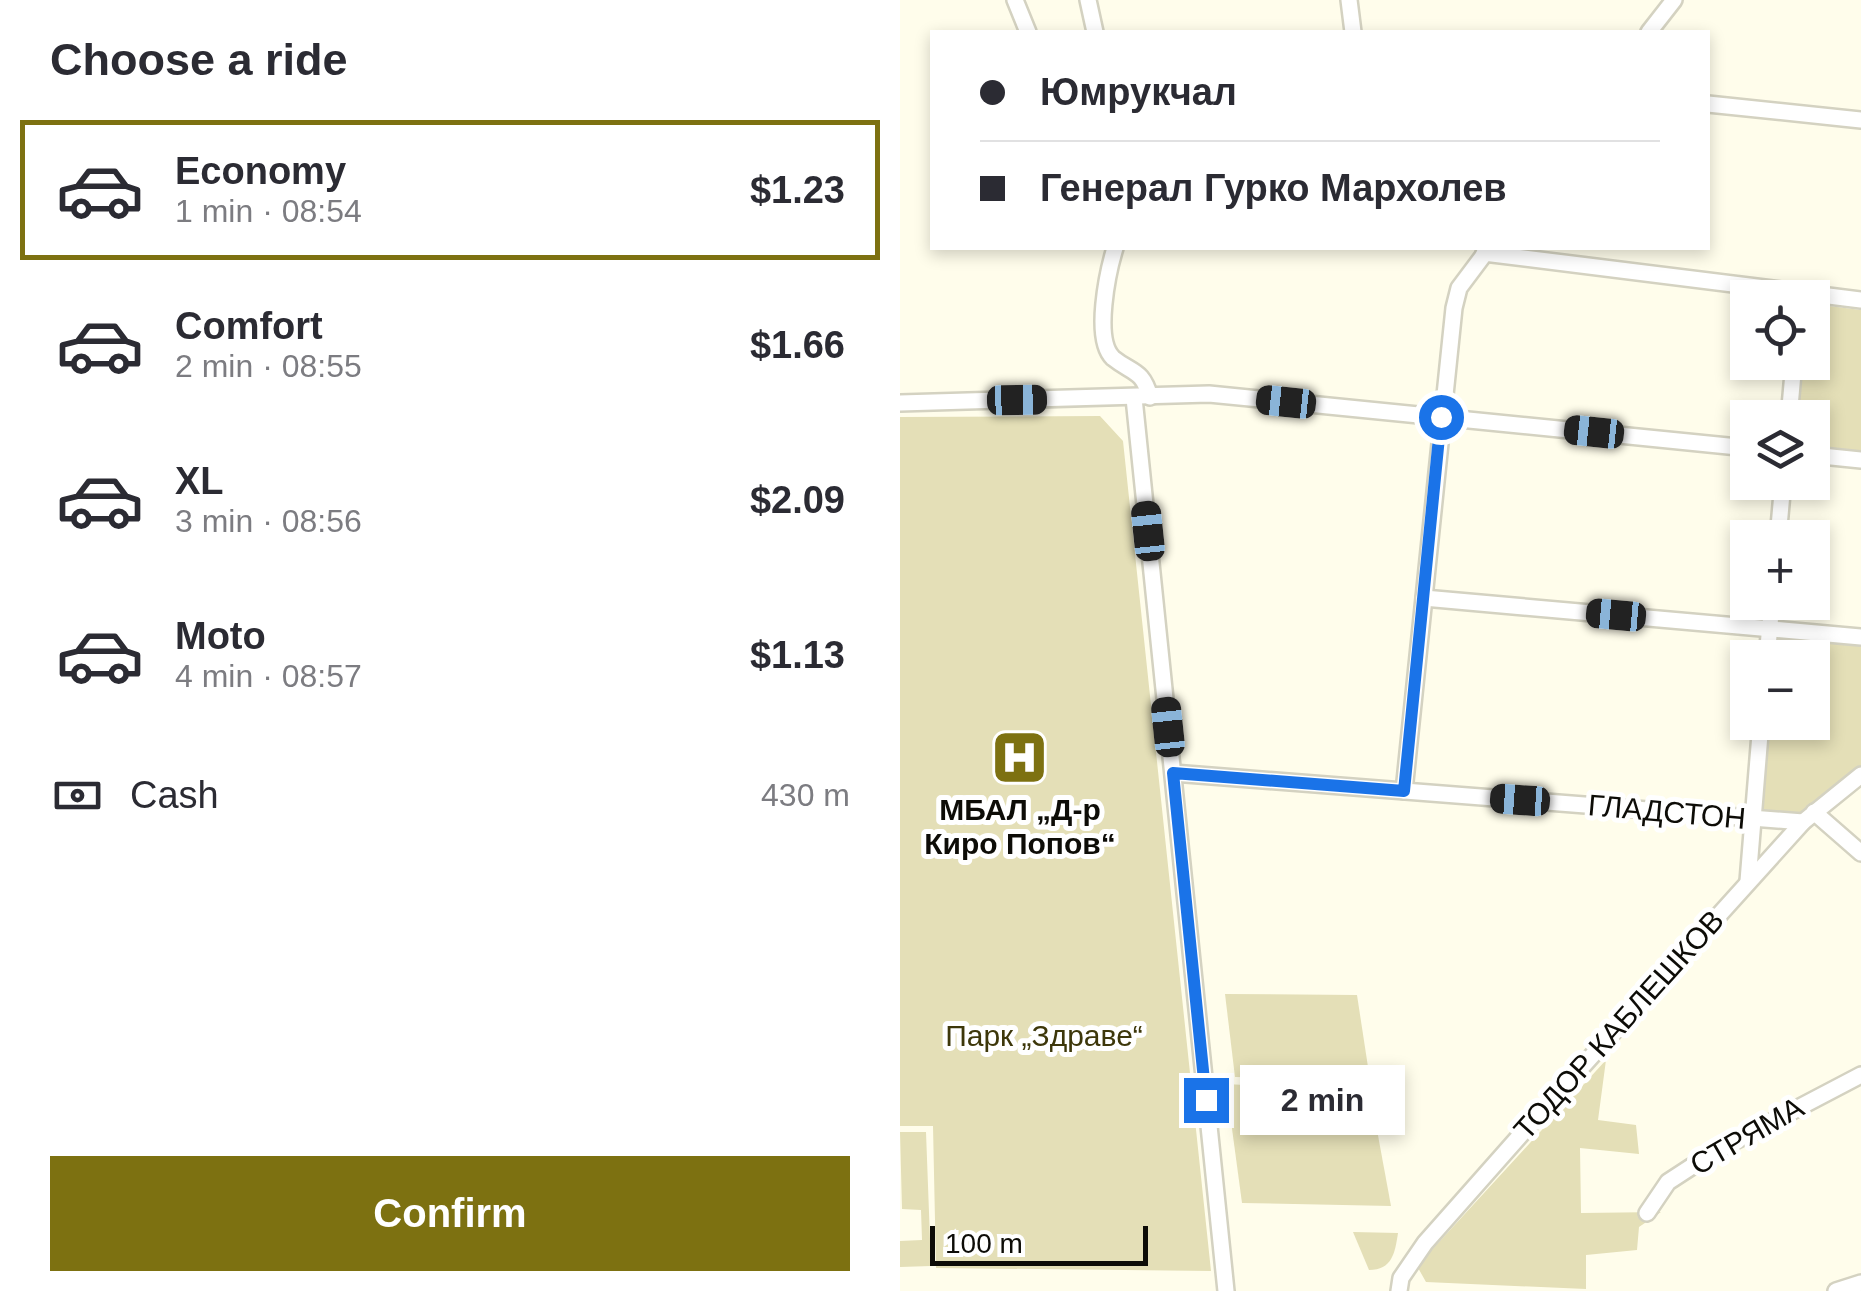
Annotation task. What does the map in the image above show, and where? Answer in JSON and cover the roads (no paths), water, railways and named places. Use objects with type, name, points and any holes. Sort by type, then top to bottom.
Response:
[{"type":"street","points":[[1015,0],[1027,30]]},
{"type":"street","points":[[1088,0],[1095,30]]},
{"type":"street","points":[[1349,0],[1353,30]]},
{"type":"street","points":[[1651,30],[1674,0]]},
{"type":"street","points":[[1710,104],[1861,120]]},
{"type":"street","points":[[1115,250],[1103,306],[1105,344],[1112,356],[1139,372],[1173,773],[1226,1291]]},
{"type":"street","points":[[1404,791],[1441,417],[1460,288],[1486,250],[1730,285]]},
{"type":"street","points":[[1830,297],[1861,300]]},
{"type":"street","points":[[900,402],[1209,394],[1730,446]]},
{"type":"street","points":[[1830,457],[1861,460]]},
{"type":"street","points":[[1424,598],[1861,637]]},
{"type":"street","points":[[1769,640],[1771,620]]},
{"type":"street","points":[[1748,881],[1759,740]]},
{"type":"street","name":"ГЛАДСТОН","points":[[1173,773],[1752,818],[1808,817]]},
{"type":"street","name":"ТОДОР КАБЛЕШКОВ","points":[[1399,1291],[1400,1278],[1424,1243],[1748,881],[1808,817],[1861,776]]},
{"type":"street","points":[[1808,817],[1861,852]]},
{"type":"street","name":"СТРЯМА","points":[[1647,1213],[1668,1182],[1714,1152],[1861,1075]]},
{"type":"street","points":[[1836,1291],[1861,1283]]},
{"type":"place","name":"МБАЛ „Д-р Киро Попов“","points":[[1020,758]]},
{"type":"park label","name":"Парк „Здраве“","points":[[1044,1036]]}]
